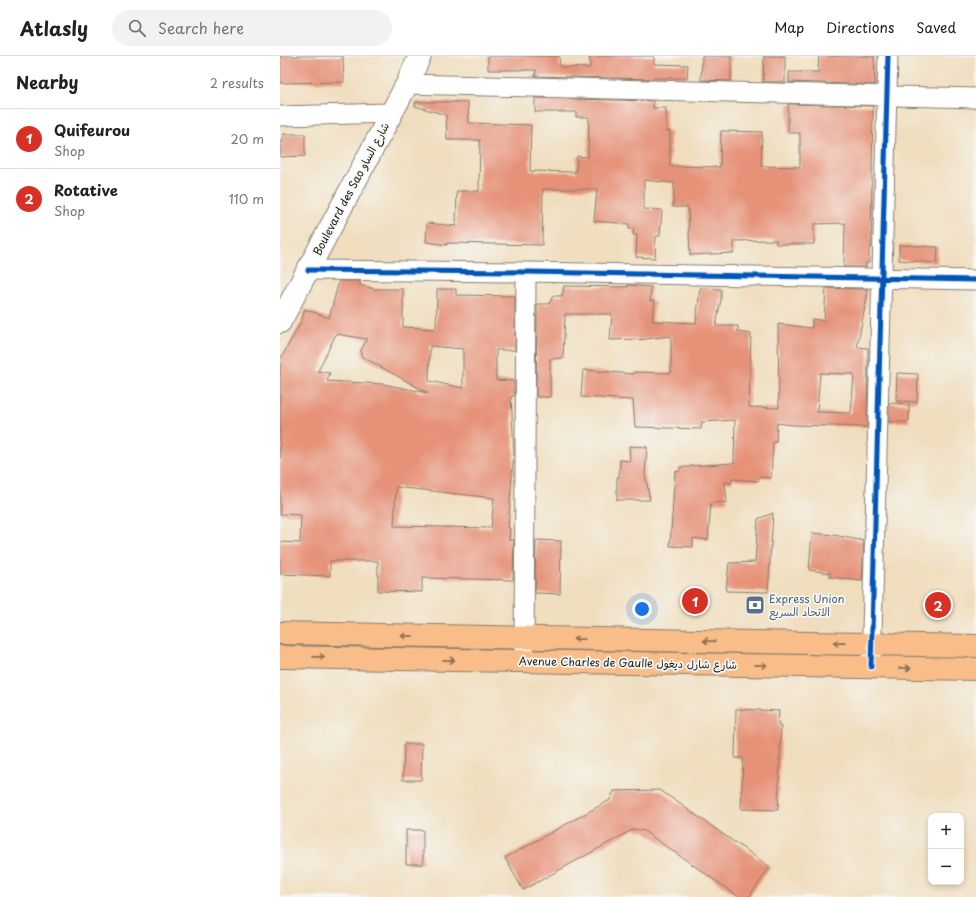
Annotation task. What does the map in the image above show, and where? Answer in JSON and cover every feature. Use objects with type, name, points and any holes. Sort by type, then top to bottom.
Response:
[{"type":"main road","points":[[280,633],[976,646]]},
{"type":"main road","name":"Avenue Charles de Gaulle شارع شارل ديغول","points":[[280,657],[976,669]]},
{"type":"street","name":"Boulevard des Sao شارع الساو","points":[[280,322],[407,84],[420,56]]},
{"type":"street","points":[[871,667],[888,56]]},
{"type":"street","points":[[407,84],[976,98]]},
{"type":"street","points":[[280,116],[391,113]]},
{"type":"street","points":[[308,270],[526,272],[976,280]]},
{"type":"street","points":[[524,661],[526,272]]},
{"type":"building","points":[[280,56],[343,56],[344,82],[280,83]]},
{"type":"building","points":[[488,56],[559,56],[560,67],[590,68],[590,56],[654,56],[654,64],[688,65],[687,78],[653,79],[535,76],[536,70],[488,70]]},
{"type":"building","points":[[702,56],[731,56],[731,81],[701,80]]},
{"type":"building","points":[[764,56],[785,56],[785,82],[763,82]]},
{"type":"building","points":[[819,56],[874,56],[875,85],[789,82],[789,72],[818,72]]},
{"type":"building","points":[[535,98],[653,101],[653,108],[666,108],[666,131],[670,131],[670,166],[720,167],[721,131],[762,132],[761,166],[800,167],[800,133],[788,133],[788,104],[873,106],[871,248],[869,249],[869,263],[866,263],[866,267],[844,267],[845,223],[814,224],[814,244],[776,244],[776,240],[734,241],[734,253],[690,255],[688,207],[673,207],[674,183],[644,180],[644,209],[662,210],[660,236],[656,236],[655,258],[636,257],[637,235],[633,235],[634,229],[629,229],[629,224],[594,221],[597,189],[543,189],[542,245],[447,243],[447,245],[426,242],[427,223],[456,226],[457,191],[479,191],[480,140],[447,140],[446,115],[415,106],[416,102],[468,102],[469,123],[531,125],[530,171],[576,172],[577,156],[588,157],[589,117],[576,117],[576,112],[535,112]]},
{"type":"building","points":[[283,134],[305,134],[305,156],[280,157],[280,142],[283,142]]},
{"type":"building","points":[[899,245],[938,247],[937,263],[899,260]]},
{"type":"building","points":[[339,281],[360,281],[360,285],[375,289],[403,289],[403,327],[436,329],[437,289],[456,289],[456,295],[515,296],[515,350],[496,350],[496,380],[514,381],[514,396],[511,396],[514,452],[508,528],[510,528],[509,540],[514,540],[513,580],[422,578],[422,592],[378,591],[378,561],[330,561],[330,576],[280,574],[280,542],[300,543],[301,515],[280,514],[280,360],[301,322],[305,309],[329,318]],"holes":[[[336,334],[367,339],[361,350],[361,356],[428,393],[383,384],[327,381],[330,373],[318,371]],[[430,346],[463,349],[463,388],[429,381]],[[396,487],[494,498],[491,528],[394,526]]]},
{"type":"building","points":[[628,285],[651,287],[650,301],[655,301],[652,321],[696,323],[700,288],[721,289],[721,299],[716,326],[738,326],[738,332],[751,334],[749,407],[779,408],[778,324],[812,328],[812,319],[824,321],[826,288],[867,289],[867,297],[857,347],[868,348],[867,427],[793,425],[777,423],[776,442],[773,442],[771,478],[759,477],[758,481],[732,479],[732,483],[725,482],[727,502],[711,503],[708,540],[693,538],[693,547],[670,546],[675,471],[679,472],[680,467],[734,463],[735,420],[702,422],[701,429],[635,427],[633,400],[581,397],[583,370],[634,374],[634,372],[671,373],[671,336],[637,340],[610,340],[612,314],[565,314],[563,358],[550,359],[550,397],[536,397],[537,304],[549,304],[553,296],[562,296],[564,286],[628,287]],"holes":[[[820,373],[854,374],[851,413],[817,412]]]},
{"type":"building","points":[[897,373],[918,374],[917,402],[896,401]]},
{"type":"building","points":[[889,403],[909,404],[909,422],[889,422]]},
{"type":"building","points":[[629,446],[647,447],[645,475],[650,500],[617,500],[617,477],[619,477],[620,460],[630,461]]},
{"type":"building","points":[[773,513],[768,592],[726,591],[729,563],[755,562],[758,519]]},
{"type":"building","points":[[812,533],[834,535],[864,541],[862,581],[830,577],[830,573],[809,570]]},
{"type":"building","points":[[536,540],[561,541],[560,594],[535,593]]},
{"type":"building","points":[[736,709],[779,711],[778,726],[781,726],[778,810],[741,809],[743,758],[735,758]]},
{"type":"building","points":[[404,744],[422,744],[421,780],[403,780]]},
{"type":"building","points":[[660,790],[770,867],[749,897],[739,897],[644,831],[634,829],[523,890],[505,858],[610,800],[614,791]]},
{"type":"building","points":[[406,830],[423,830],[423,864],[406,864]]},
{"type":"cycle path","points":[[871,667],[888,56]]},
{"type":"cycle path","points":[[308,270],[526,272],[976,280]]},
{"type":"place","name":"Quifeurou","points":[[695,601]]},
{"type":"place","name":"Express Union الاتحاد السريع","points":[[755,605]]},
{"type":"place","name":"Rotative","points":[[938,605]]}]
